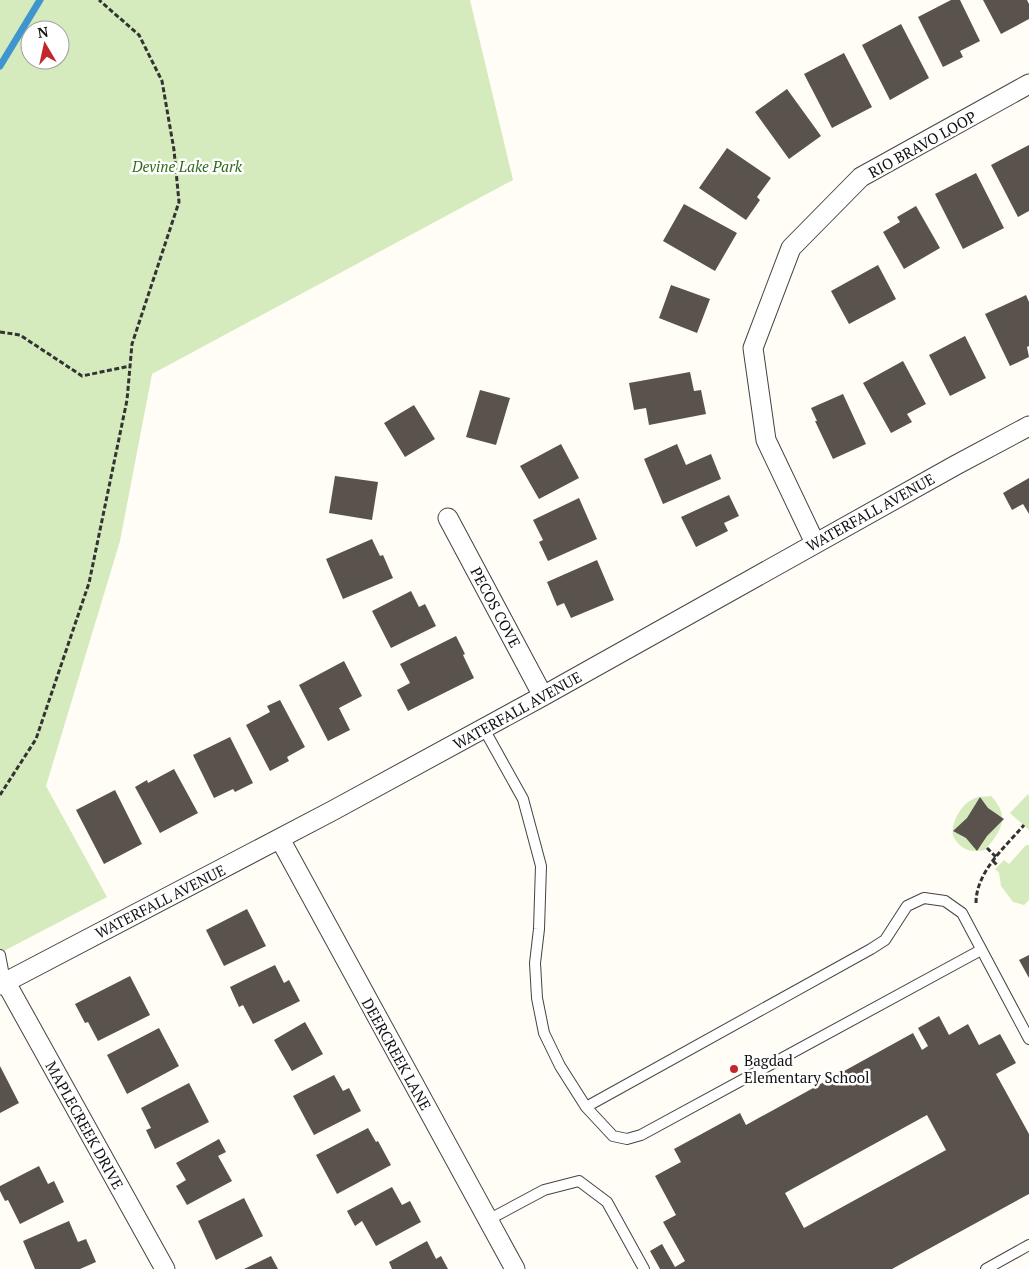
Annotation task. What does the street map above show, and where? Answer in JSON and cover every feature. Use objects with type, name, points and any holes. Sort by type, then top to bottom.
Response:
[{"type":"street","name":"RIO BRAVO LOOP","points":[[815,543],[766,440],[753,348],[791,248],[861,177],[1029,84]]},
{"type":"street","name":"WATERFALL AVENUE","points":[[2,982],[280,839],[484,729],[815,543],[1029,426]]},
{"type":"street","name":"PECOS COVE","points":[[448,518],[544,696]]},
{"type":"street","name":"DEERCREEK LANE","points":[[280,839],[515,1269]]},
{"type":"street","name":"MAPLECREEK DRIVE","points":[[2,982],[165,1269]]},
{"type":"lane","points":[[484,729],[523,799],[541,866],[539,929],[535,963],[537,998],[544,1033],[560,1066],[586,1107],[612,1136],[627,1139],[641,1135],[981,950]]},
{"type":"lane","points":[[586,1107],[885,940],[907,906],[924,898],[945,901],[962,914],[1029,1039]]},
{"type":"lane","name":"MAPLECREEK DRIVE","points":[[0,954],[2,982]]},
{"type":"lane","points":[[488,1220],[544,1190],[578,1181],[607,1202],[644,1269]]},
{"type":"lane","points":[[986,1269],[1029,1245]]},
{"type":"path","points":[[0,795],[36,739],[89,584],[127,400],[132,344],[179,202],[174,150],[162,81],[139,35],[99,0]]},
{"type":"path","points":[[0,332],[20,335],[82,376],[130,366]]},
{"type":"path","points":[[977,909],[975,901],[978,888],[995,859],[1024,825]]},
{"type":"path","points":[[987,848],[998,866]]},
{"type":"green space","name":"Devine Lake Park","points":[[0,0],[470,0],[513,180],[152,374],[120,541],[46,786],[107,897],[0,953]]},
{"type":"green space","points":[[1028,794],[1029,796],[1029,830],[1010,813]]},
{"type":"green space","points":[[991,796],[1001,811],[1002,817],[999,830],[985,850],[970,851],[959,845],[953,836],[955,819],[965,804],[977,797]]},
{"type":"green space","points":[[1026,845],[1029,845],[1029,900],[1024,905],[1013,902],[1001,886],[999,873],[995,869],[1004,860],[1009,864]]},
{"type":"building","points":[[951,0],[960,0],[980,41],[960,51],[963,57],[943,67],[918,17]]},
{"type":"building","points":[[983,0],[1027,0],[1029,4],[1029,19],[1001,34]]},
{"type":"building","points":[[901,24],[929,78],[890,100],[862,45]]},
{"type":"building","points":[[844,53],[872,107],[832,128],[804,74]]},
{"type":"building","points":[[787,89],[821,136],[789,159],[755,112]]},
{"type":"building","points":[[1029,145],[1029,211],[1018,217],[991,165]]},
{"type":"building","points":[[727,148],[771,178],[757,197],[760,200],[746,220],[699,188]]},
{"type":"building","points":[[976,173],[1004,228],[963,249],[935,194]]},
{"type":"building","points":[[684,204],[737,233],[715,271],[663,241]]},
{"type":"building","points":[[916,206],[940,248],[904,269],[883,232],[900,222],[897,217]]},
{"type":"building","points":[[878,265],[896,299],[849,324],[831,291]]},
{"type":"building","points":[[671,285],[710,299],[697,333],[659,318]]},
{"type":"building","points":[[1026,295],[1029,302],[1029,346],[1027,347],[1029,357],[1010,366],[985,314]]},
{"type":"building","points":[[965,336],[986,378],[950,396],[929,355]]},
{"type":"building","points":[[903,361],[926,404],[907,414],[912,422],[891,433],[863,383]]},
{"type":"building","points":[[690,372],[694,391],[701,390],[706,414],[649,425],[646,408],[634,410],[629,383]]},
{"type":"building","points":[[480,390],[510,398],[496,445],[466,437]]},
{"type":"building","points":[[843,394],[866,444],[833,459],[811,408]]},
{"type":"building","points":[[414,405],[435,439],[405,457],[384,423]]},
{"type":"building","points":[[561,444],[579,478],[539,499],[520,466]]},
{"type":"building","points":[[677,444],[686,465],[711,454],[721,479],[663,504],[644,459]]},
{"type":"building","points":[[335,476],[378,482],[372,520],[329,513]]},
{"type":"building","points":[[1029,478],[1029,514],[1023,504],[1012,510],[1003,493]]},
{"type":"building","points":[[729,495],[739,516],[724,523],[728,531],[696,547],[681,517]]},
{"type":"building","points":[[579,498],[597,539],[548,561],[539,542],[543,540],[533,520]]},
{"type":"building","points":[[372,539],[380,556],[383,555],[393,578],[343,599],[326,559]]},
{"type":"building","points":[[597,560],[614,600],[571,618],[564,603],[557,606],[547,582]]},
{"type":"building","points":[[411,591],[419,607],[425,604],[436,626],[391,648],[372,611]]},
{"type":"building","points":[[456,636],[474,678],[408,711],[397,690],[410,683],[400,664]]},
{"type":"building","points":[[344,661],[362,696],[339,708],[350,730],[328,741],[299,685]]},
{"type":"building","points":[[280,700],[305,747],[287,757],[289,761],[270,771],[246,725],[270,712],[267,706]]},
{"type":"building","points":[[230,737],[253,783],[235,792],[233,789],[214,798],[193,755]]},
{"type":"building","points":[[174,769],[198,813],[160,833],[135,787],[147,780],[148,783]]},
{"type":"building","points":[[115,790],[142,844],[104,864],[76,810]]},
{"type":"building","points":[[980,797],[988,808],[1004,819],[987,836],[977,851],[966,838],[953,831],[967,818]]},
{"type":"building","points":[[247,909],[266,946],[224,966],[206,930]]},
{"type":"building","points":[[1029,955],[1029,978],[1019,960]]},
{"type":"building","points":[[275,965],[284,983],[289,980],[300,1001],[253,1024],[243,1005],[239,1007],[230,987]]},
{"type":"building","points":[[130,976],[150,1015],[98,1041],[88,1022],[85,1023],[75,1004]]},
{"type":"building","points":[[939,1016],[949,1035],[968,1024],[979,1045],[1000,1034],[1016,1063],[996,1074],[1029,1134],[1029,1194],[892,1269],[660,1269],[650,1251],[662,1244],[675,1267],[685,1261],[663,1222],[676,1215],[655,1176],[681,1162],[674,1149],[740,1113],[746,1125],[913,1033],[922,1050],[928,1046],[918,1028]],"holes":[[[927,1115],[946,1150],[804,1228],[785,1193]]]},
{"type":"building","points":[[305,1022],[323,1054],[292,1071],[274,1040]]},
{"type":"building","points":[[159,1028],[179,1066],[127,1094],[107,1055]]},
{"type":"building","points":[[0,1066],[19,1103],[0,1113]]},
{"type":"building","points":[[334,1075],[343,1091],[349,1088],[361,1111],[314,1135],[293,1096]]},
{"type":"building","points":[[189,1083],[209,1122],[155,1149],[146,1130],[151,1128],[141,1108]]},
{"type":"building","points":[[368,1128],[376,1142],[378,1141],[391,1165],[337,1194],[316,1155]]},
{"type":"building","points":[[219,1139],[226,1152],[218,1156],[232,1181],[187,1205],[176,1186],[186,1180],[176,1163]]},
{"type":"building","points":[[39,1166],[48,1184],[54,1181],[64,1202],[20,1224],[8,1200],[5,1201],[0,1191],[0,1186]]},
{"type":"building","points":[[392,1187],[402,1205],[410,1201],[421,1222],[376,1246],[362,1221],[355,1226],[347,1211]]},
{"type":"building","points":[[244,1198],[263,1236],[216,1260],[198,1221]]},
{"type":"building","points":[[69,1221],[78,1242],[86,1239],[96,1262],[80,1269],[35,1269],[23,1241]]},
{"type":"building","points":[[427,1241],[436,1259],[441,1256],[448,1269],[392,1269],[389,1262]]},
{"type":"building","points":[[271,1256],[278,1269],[244,1269]]},
{"type":"waterway","points":[[0,66],[40,0]]},
{"type":"place","name":"Bagdad Elementary School","points":[[734,1069]]}]
